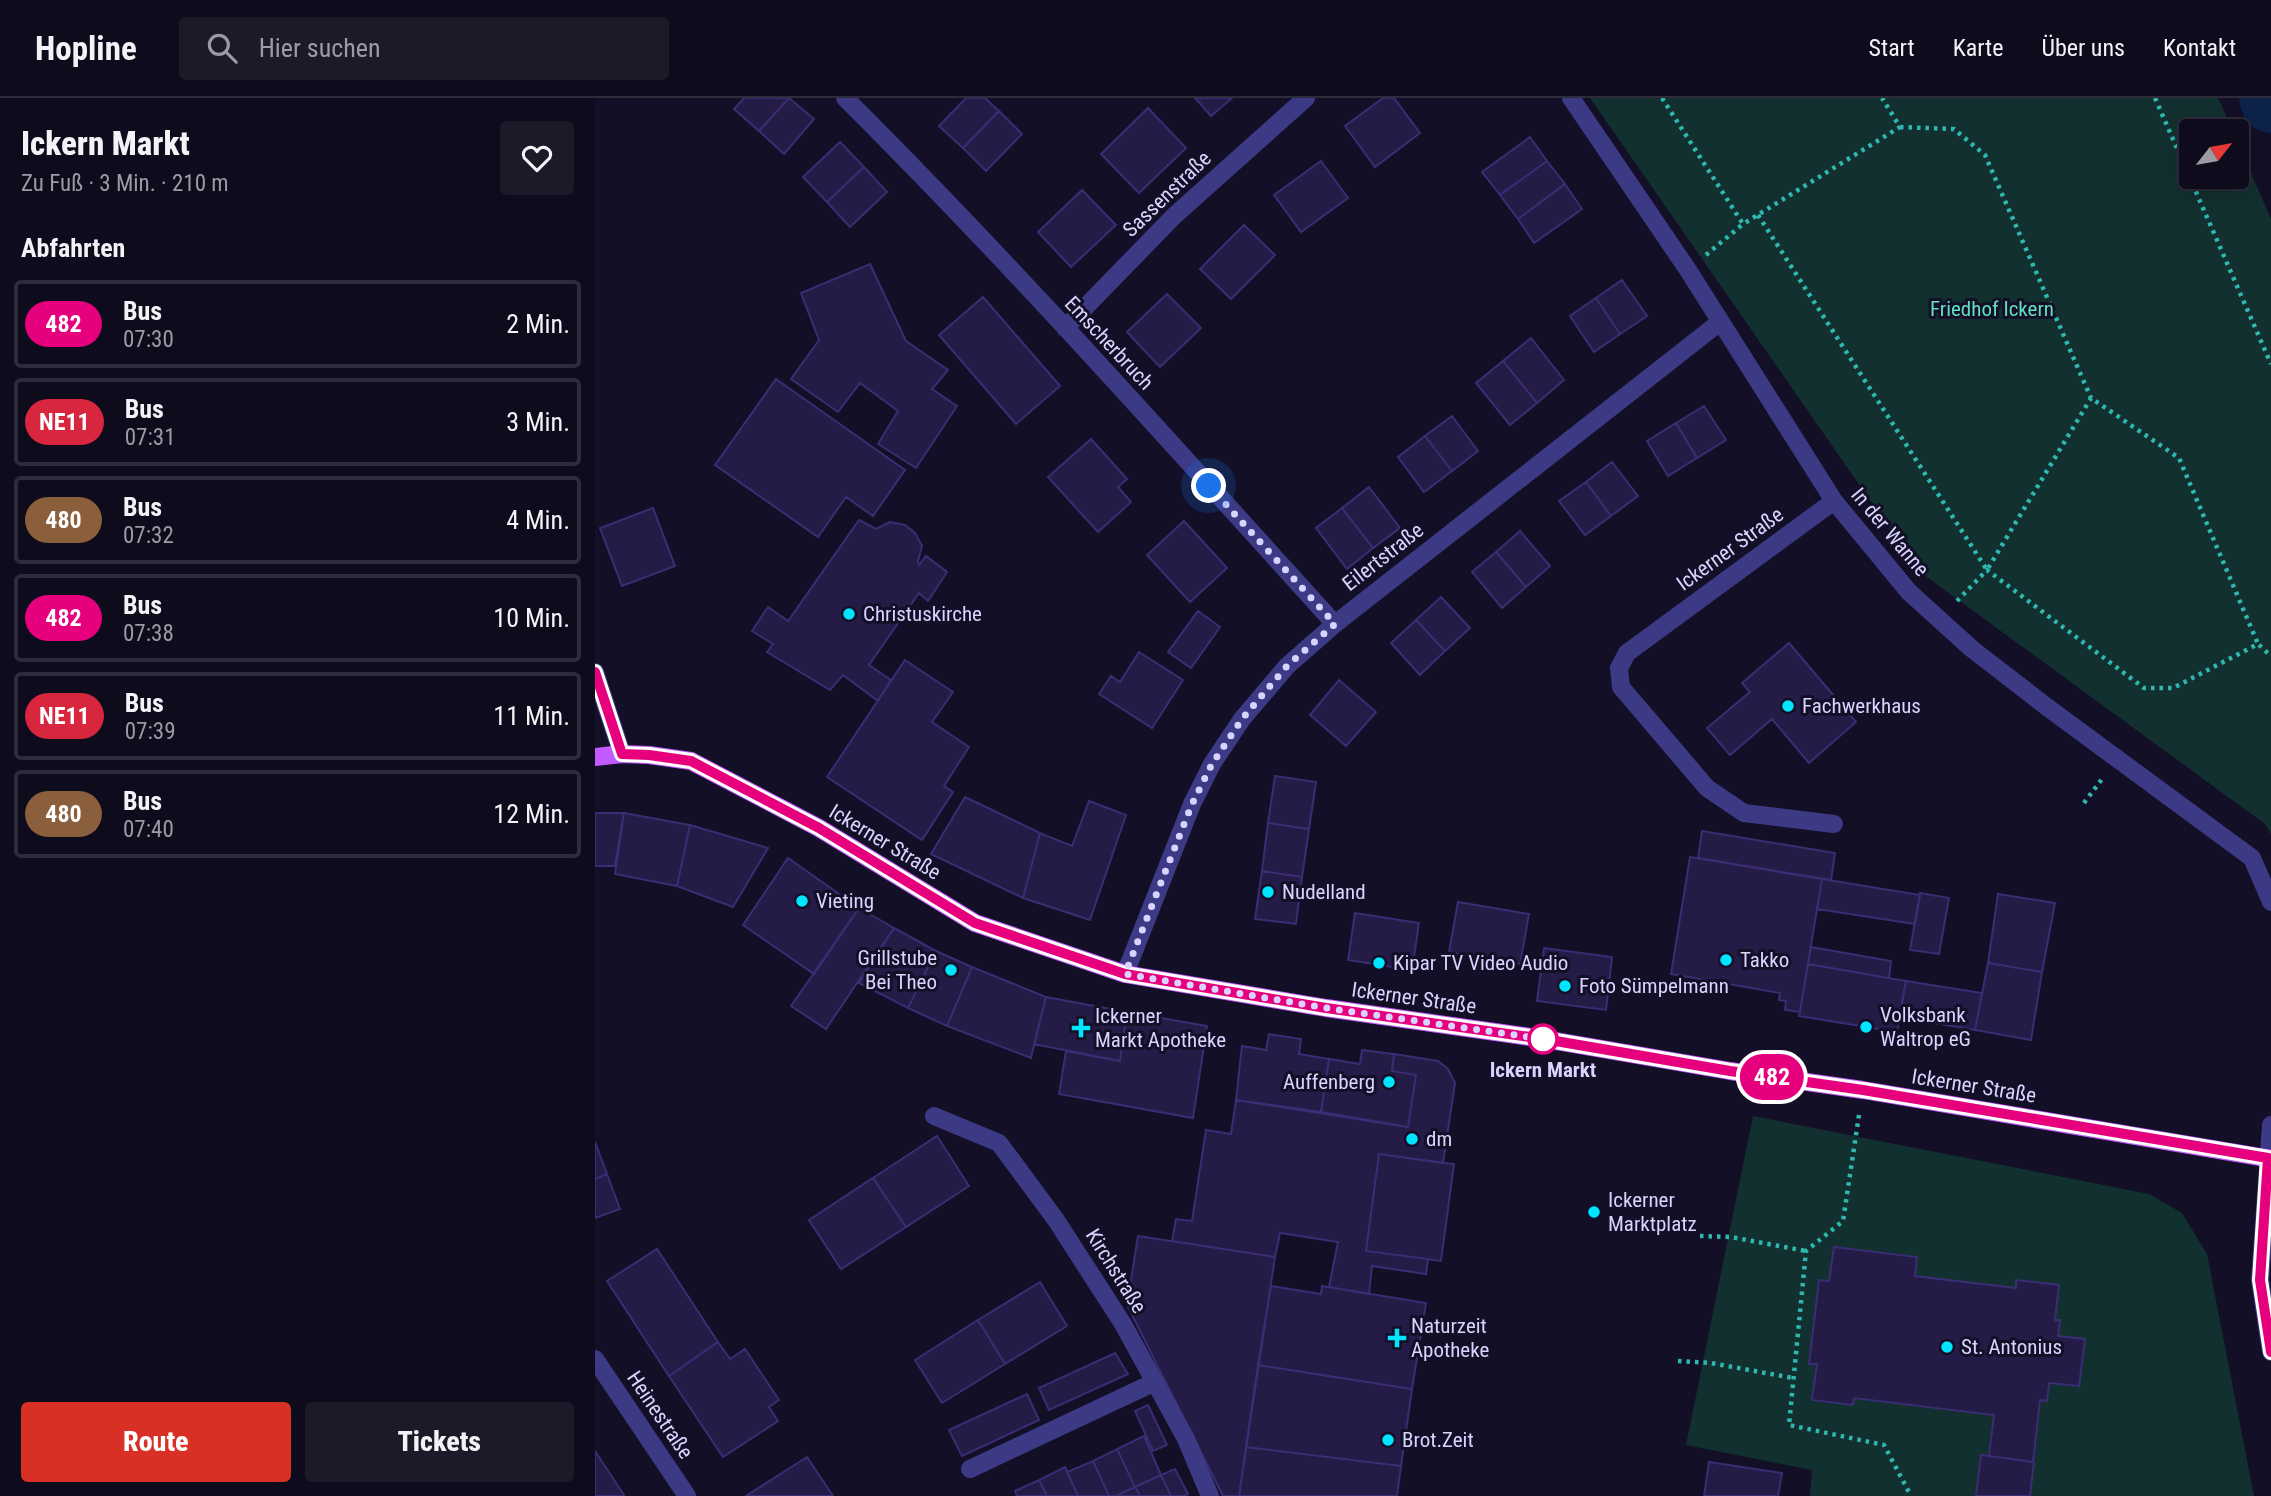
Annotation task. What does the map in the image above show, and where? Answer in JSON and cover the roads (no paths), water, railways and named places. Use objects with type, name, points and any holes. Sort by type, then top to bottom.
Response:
[{"type":"main road","name":"Ickerner Straße","points":[[595,757],[649,755],[691,761],[819,828],[975,923],[1125,974],[1326,1008],[1544,1039],[1730,1071],[1863,1090],[2269,1158]]},
{"type":"street","name":"Emscherbruch","points":[[845,98],[1065,328],[1335,624]]},
{"type":"street","name":"Sassenstraße","points":[[1065,328],[1174,216],[1306,98]]},
{"type":"street","name":"In der Wanne","points":[[1571,98],[1688,270],[1833,501],[1909,592],[1972,649],[2252,858],[2271,902]]},
{"type":"street","name":"Eilertstraße","points":[[1125,974],[1192,804],[1212,764],[1242,719],[1287,666],[1335,624],[1720,322]]},
{"type":"street","name":"Ickerner Straße","points":[[1833,501],[1627,653],[1619,668],[1621,687],[1707,788],[1744,813],[1833,824]]},
{"type":"street","points":[[595,672],[622,754]]},
{"type":"street","name":"Kirchstraße","points":[[934,1116],[999,1143],[1056,1220],[1123,1324],[1186,1439],[1210,1496]]},
{"type":"street","points":[[2271,1125],[2260,1280],[2271,1352]]},
{"type":"street","name":"Heinestraße","points":[[595,1359],[687,1496]]},
{"type":"street","points":[[970,1469],[1154,1382]]},
{"type":"waterway","points":[[2269,98],[2271,103]]},
{"type":"place","name":"Christuskirche","points":[[849,614]]},
{"type":"place","name":"Fachwerkhaus","points":[[1788,706]]},
{"type":"place","name":"Nudelland","points":[[1268,892]]},
{"type":"place","name":"Vieting","points":[[802,901]]},
{"type":"place","name":"Takko","points":[[1726,960]]},
{"type":"place","name":"Kipar TV Video Audio","points":[[1379,963]]},
{"type":"place","name":"Grillstube Bei Theo","points":[[951,970]]},
{"type":"place","name":"Foto Sümpelmann","points":[[1565,986]]},
{"type":"place","name":"Volksbank Waltrop eG","points":[[1866,1027]]},
{"type":"place","name":"Ickerner Markt Apotheke","points":[[1081,1028]]},
{"type":"place","name":"Ickern Markt","points":[[1543,1039]]},
{"type":"place","name":"Auffenberg","points":[[1389,1082]]},
{"type":"place","name":"dm","points":[[1412,1139]]},
{"type":"place","name":"Ickerner Marktplatz","points":[[1594,1212]]},
{"type":"place","name":"Naturzeit Apotheke","points":[[1397,1338]]},
{"type":"place","name":"St. Antonius","points":[[1947,1347]]},
{"type":"place","name":"Brot.Zeit","points":[[1388,1440]]},
{"type":"park label","name":"Friedhof Ickern","points":[[1992,309]]}]
